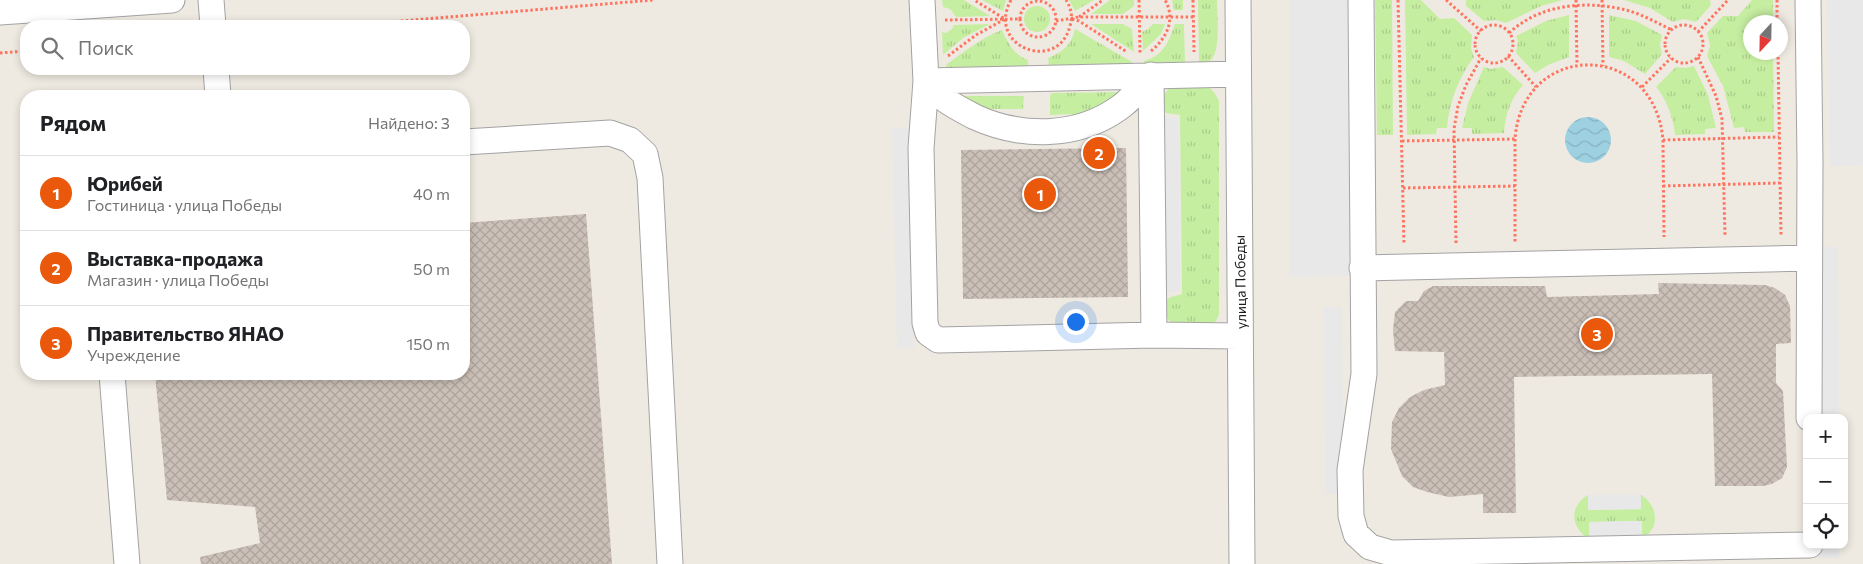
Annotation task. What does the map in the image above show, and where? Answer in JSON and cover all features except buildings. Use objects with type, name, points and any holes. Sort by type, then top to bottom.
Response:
[{"type":"street","points":[[0,12],[172,0]]},
{"type":"street","points":[[211,0],[213,20]]},
{"type":"street","points":[[922,0],[926,81],[921,148],[925,323],[928,333],[938,340],[1154,335],[1240,336]]},
{"type":"street","name":"улица Победы","points":[[1238,0],[1242,564]]},
{"type":"street","points":[[1361,0],[1364,374],[1350,470],[1351,516],[1356,534],[1370,547],[1390,553],[1803,545]]},
{"type":"street","points":[[1808,0],[1810,162],[1809,414]]},
{"type":"street","points":[[926,81],[1145,66],[1238,74]]},
{"type":"street","points":[[926,81],[934,92],[949,104],[990,123],[1010,129],[1062,131],[1081,127],[1118,109],[1132,98],[1145,66]]},
{"type":"street","points":[[1145,66],[1154,335]]},
{"type":"street","points":[[216,75],[218,90]]},
{"type":"street","points":[[470,142],[610,133],[630,140],[645,154],[650,188],[670,564]]},
{"type":"street","points":[[1362,268],[1809,258]]},
{"type":"street","points":[[112,380],[127,564]]},
{"type":"path","points":[[413,20],[652,0]]},
{"type":"path","points":[[974,0],[1005,19]]},
{"type":"path","points":[[1010,0],[1005,19],[1010,35],[1022,47],[1038,52],[1056,46],[1068,34],[1072,19],[1071,10],[1066,0]]},
{"type":"path","points":[[1038,0],[1049,5],[1056,15],[1056,21],[1051,32],[1040,38],[1028,35],[1020,25],[1019,19],[1020,13],[1027,4],[1038,0]]},
{"type":"path","points":[[1079,18],[1103,0]]},
{"type":"path","points":[[1139,0],[1139,17],[1145,66]]},
{"type":"path","points":[[1145,66],[1147,54],[1161,42],[1167,32],[1171,17],[1165,0]]},
{"type":"path","points":[[1193,0],[1194,60]]},
{"type":"path","points":[[1398,0],[1404,247],[1412,246]]},
{"type":"path","points":[[1446,0],[1481,31]]},
{"type":"path","points":[[1576,0],[1577,66]]},
{"type":"path","points":[[1602,0],[1602,66]]},
{"type":"path","points":[[1698,32],[1728,0]]},
{"type":"path","points":[[1777,0],[1777,15]]},
{"type":"path","points":[[1509,33],[1515,27],[1537,15],[1576,5],[1602,5],[1627,10],[1672,30]]},
{"type":"path","points":[[1056,21],[1079,18],[1194,17]]},
{"type":"path","points":[[945,58],[976,36],[1005,19]]},
{"type":"path","points":[[937,20],[1019,19]]},
{"type":"path","points":[[1072,19],[1079,20],[1145,66]]},
{"type":"path","points":[[1492,26],[1498,26],[1509,33],[1513,44],[1508,56],[1499,62],[1493,63],[1482,58],[1476,48],[1476,41],[1481,31],[1492,26]]},
{"type":"path","points":[[1689,26],[1698,32],[1703,44],[1701,54],[1698,57],[1683,63],[1671,58],[1666,47],[1666,41],[1672,30],[1689,26]]},
{"type":"path","points":[[0,53],[20,51]]},
{"type":"path","points":[[1508,56],[1536,87]]},
{"type":"path","points":[[1698,57],[1716,96],[1722,119],[1725,241]]},
{"type":"path","points":[[1448,246],[1456,246],[1454,129],[1458,106],[1466,85],[1482,58]]},
{"type":"path","points":[[1642,87],[1671,58]]},
{"type":"path","points":[[1778,60],[1781,240]]},
{"type":"path","points":[[1515,245],[1515,139],[1516,127],[1523,105],[1536,87],[1555,73],[1577,66],[1602,66],[1622,72],[1642,87],[1654,104],[1659,115],[1663,140],[1664,242]]},
{"type":"path","points":[[1663,140],[1779,138]]},
{"type":"path","points":[[1402,141],[1515,139]]},
{"type":"path","points":[[1663,186],[1780,183]]},
{"type":"path","points":[[1402,188],[1515,186]]},
{"type":"green space","points":[[942,0],[964,0],[990,16],[956,17],[950,9],[943,7]]},
{"type":"green space","points":[[982,0],[1006,0],[1003,11]]},
{"type":"green space","points":[[1069,0],[1094,0],[1075,11]]},
{"type":"green space","points":[[1110,0],[1134,0],[1134,6],[1123,14],[1091,14]]},
{"type":"green space","points":[[1172,0],[1183,0],[1183,10],[1174,10]]},
{"type":"green space","points":[[1198,0],[1217,0],[1218,22],[1214,55],[1210,61],[1199,64]]},
{"type":"green space","points":[[1375,0],[1392,0],[1393,135],[1377,135]]},
{"type":"green space","points":[[1405,0],[1421,0],[1440,19],[1454,18],[1472,35],[1471,48],[1474,57],[1456,90],[1447,128],[1437,128],[1436,134],[1407,135]]},
{"type":"green space","points":[[1466,0],[1563,0],[1541,6],[1506,23],[1496,20],[1484,21],[1466,6]]},
{"type":"green space","points":[[1624,0],[1710,0],[1711,5],[1696,22],[1684,19],[1673,22],[1650,8]]},
{"type":"green space","points":[[1752,0],[1773,0],[1773,15],[1743,15],[1743,60],[1773,60],[1774,132],[1745,132],[1744,127],[1734,128],[1723,86],[1707,56],[1710,46],[1707,33],[1723,16],[1738,16]]},
{"type":"green space","points":[[1037,6],[1046,10],[1050,19],[1046,28],[1037,32],[1028,28],[1024,19],[1028,10]]},
{"type":"green space","points":[[1569,15],[1569,57],[1548,65],[1535,73],[1516,53],[1518,41],[1516,36],[1546,21]]},
{"type":"green space","points":[[1609,15],[1636,21],[1662,35],[1660,45],[1662,54],[1645,74],[1624,61],[1609,57]]},
{"type":"green space","points":[[990,24],[963,38],[943,55],[942,32],[946,33],[954,25]]},
{"type":"green space","points":[[1091,24],[1123,24],[1132,29],[1134,52]]},
{"type":"green space","points":[[1153,24],[1165,24],[1161,34],[1143,51],[1142,32]]},
{"type":"green space","points":[[1175,24],[1184,24],[1185,63],[1144,64],[1144,61],[1161,52]]},
{"type":"green space","points":[[1075,29],[1132,62],[1133,65],[1049,66],[1048,58],[1066,47],[1072,39]]},
{"type":"green space","points":[[1002,30],[1015,52],[1028,60],[1028,67],[946,67],[947,64],[974,45]]},
{"type":"green space","points":[[1694,66],[1708,95],[1716,128],[1705,129],[1705,134],[1675,135],[1669,109],[1656,87],[1676,67],[1686,68]]},
{"type":"green space","points":[[1484,67],[1491,69],[1503,67],[1523,85],[1509,107],[1504,133],[1472,134],[1472,128],[1462,128],[1468,103]]},
{"type":"green space","points":[[1200,84],[1206,86],[1211,89],[1219,101],[1219,314],[1212,325],[1173,325],[1164,314],[1166,300],[1182,294],[1180,115],[1166,113],[1163,105],[1167,91],[1173,85]]},
{"type":"green space","points":[[1126,92],[1111,103],[1073,118],[1072,114],[1050,115],[1050,96],[1052,93]]},
{"type":"green space","points":[[952,96],[1024,96],[1023,109],[991,109],[991,118]]},
{"type":"green space","points":[[1588,495],[1589,510],[1641,509],[1641,495],[1647,499],[1654,511],[1655,523],[1648,534],[1642,538],[1642,521],[1589,522],[1589,539],[1578,529],[1574,517],[1577,505]]},
{"type":"shaded area","points":[[1289,0],[1347,0],[1351,276],[1289,277]]},
{"type":"shaded area","points":[[1827,0],[1863,0],[1863,165],[1830,166]]},
{"type":"shaded area","points":[[1164,118],[1179,118],[1180,292],[1165,292]]},
{"type":"shaded area","points":[[892,128],[909,128],[914,348],[897,348]]},
{"type":"shaded area","points":[[1817,247],[1838,247],[1839,414],[1818,414]]},
{"type":"shaded area","points":[[1324,307],[1342,307],[1343,494],[1325,494]]},
{"type":"shaded area","points":[[1588,495],[1641,495],[1641,509],[1588,510]]},
{"type":"shaded area","points":[[1642,521],[1642,538],[1589,539],[1589,522]]},
{"type":"shaded area","points":[[1818,549],[1839,549],[1839,558],[1819,558]]},
{"type":"water","points":[[1593,117],[1605,123],[1610,131],[1610,149],[1605,157],[1597,162],[1583,163],[1571,157],[1566,149],[1565,135],[1571,123],[1579,118]]},
{"type":"place","name":"Выставка-продажа","points":[[1099,153]]},
{"type":"place","name":"Юрибей","points":[[1040,194]]},
{"type":"place","name":"Правительство ЯНАО","points":[[1597,334]]}]
